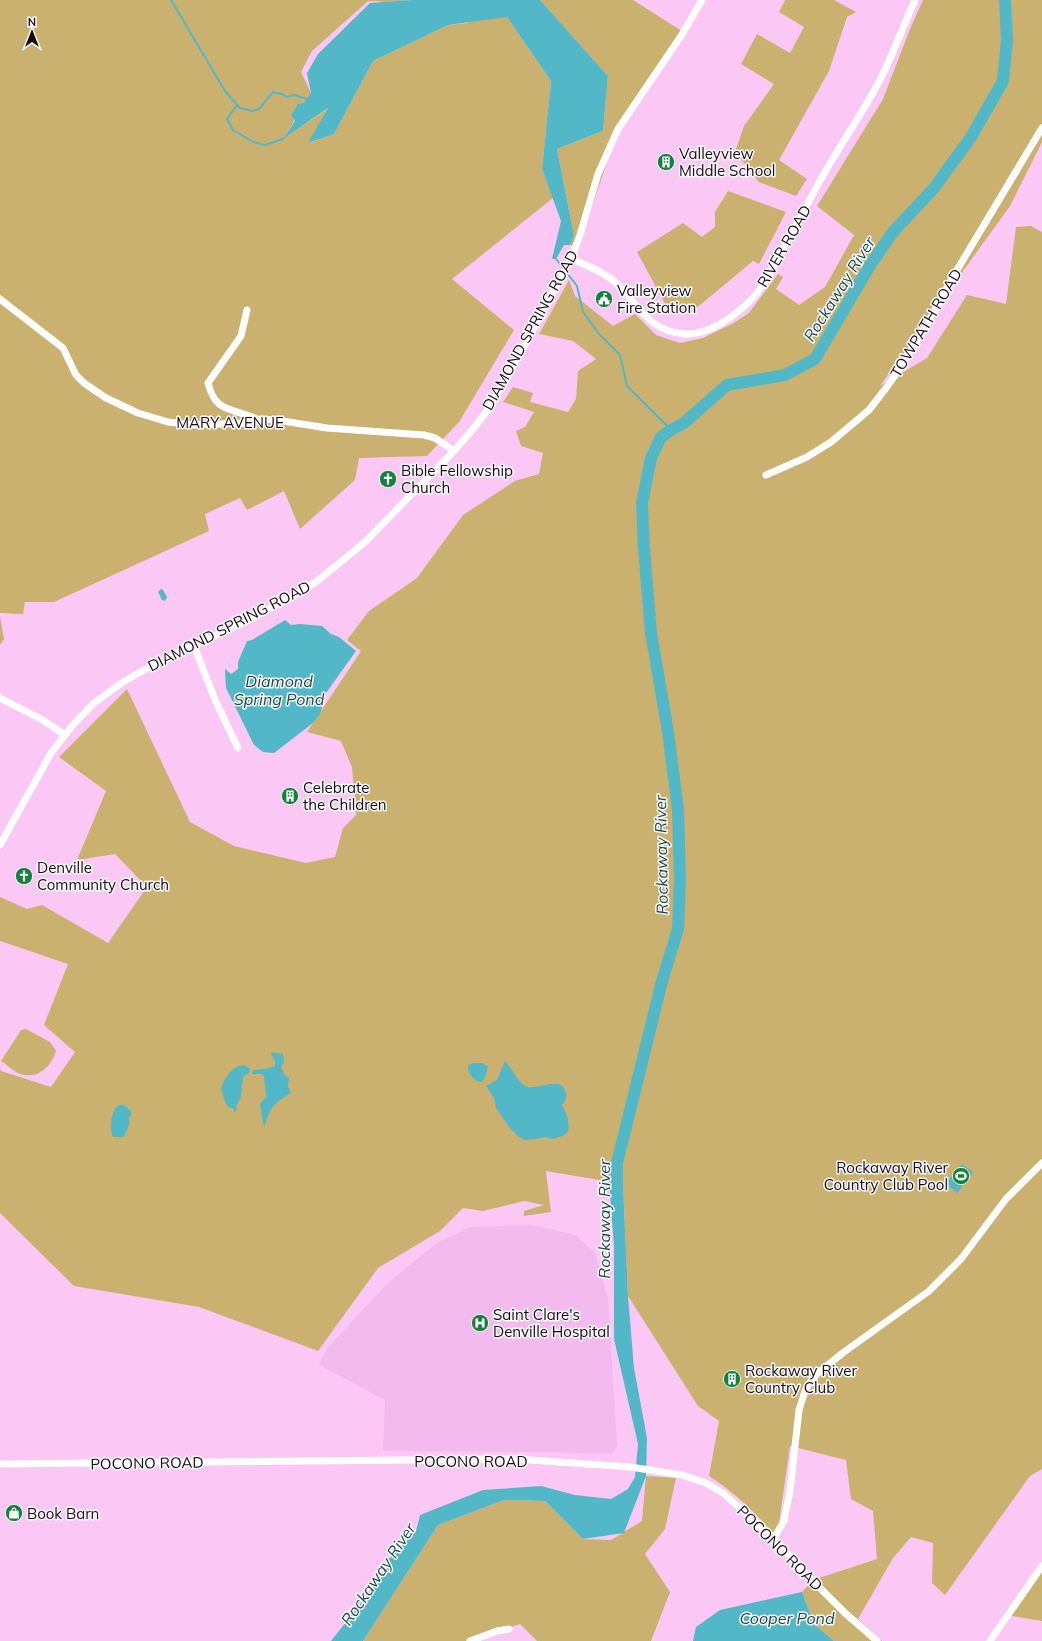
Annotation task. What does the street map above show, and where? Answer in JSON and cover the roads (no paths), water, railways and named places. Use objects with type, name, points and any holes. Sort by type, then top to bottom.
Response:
[{"type":"street","name":"DIAMOND SPRING ROAD","points":[[0,845],[51,753],[93,704],[120,684],[155,664],[282,602],[316,582],[364,543],[454,451],[473,429],[493,401],[571,260],[598,174],[618,129],[681,36],[702,0]]},
{"type":"street","name":"RIVER ROAD","points":[[571,260],[595,269],[608,277],[644,315],[660,328],[668,331],[685,334],[699,332],[719,325],[733,315],[748,303],[761,287],[772,269],[831,161],[879,82],[893,54],[915,0]]},
{"type":"street","name":"TOWPATH ROAD","points":[[766,475],[807,457],[831,442],[869,410],[897,373],[929,321],[951,280],[1042,128]]},
{"type":"street","name":"MARY AVENUE","points":[[0,299],[63,348],[76,375],[84,384],[106,398],[138,413],[168,422],[194,425],[247,423],[257,419],[276,420],[327,428],[424,435],[435,438],[454,451]]},
{"type":"street","points":[[247,310],[241,336],[208,383],[217,403],[225,408],[244,413],[257,419]]},
{"type":"street","points":[[194,646],[216,702],[238,748]]},
{"type":"street","points":[[0,698],[41,719],[65,735]]},
{"type":"street","points":[[774,1538],[784,1521],[790,1492],[799,1410],[805,1391],[811,1381],[819,1372],[844,1352],[929,1291],[962,1260],[1006,1199],[1042,1163]]},
{"type":"street","name":"POCONO ROAD","points":[[0,1464],[516,1459],[630,1467],[692,1477],[717,1489],[734,1502],[774,1538],[844,1613],[877,1641]]},
{"type":"street","points":[[990,1641],[1042,1566]]},
{"type":"street","points":[[470,1641],[497,1631],[509,1629]]},
{"type":"water","points":[[412,0],[540,0],[608,76],[603,131],[557,149],[574,236],[570,245],[564,245],[556,259],[552,259],[561,221],[542,169],[551,81],[507,17],[448,25],[373,61],[334,134],[308,143],[328,108],[283,139],[295,121],[291,115],[298,104],[304,103],[311,93],[307,73],[318,54],[370,3]]},
{"type":"water","points":[[161,589],[167,597],[165,601],[162,600],[158,592]]},
{"type":"water","name":"Diamond Spring Pond","points":[[285,620],[291,625],[300,624],[322,626],[331,634],[339,637],[356,651],[326,693],[320,714],[313,723],[274,753],[263,752],[254,745],[226,688],[225,669],[231,674],[238,669],[238,662],[247,641],[252,640]]},
{"type":"water","points":[[270,1052],[283,1054],[284,1062],[281,1067],[284,1074],[289,1079],[288,1086],[291,1093],[273,1107],[268,1115],[264,1128],[260,1104],[266,1097],[264,1076],[262,1074],[252,1074],[253,1070],[275,1066],[275,1061]]},
{"type":"water","points":[[505,1061],[525,1086],[536,1087],[555,1084],[564,1088],[566,1097],[562,1105],[568,1118],[568,1132],[553,1139],[545,1137],[526,1140],[519,1137],[509,1127],[496,1108],[494,1098],[486,1086],[497,1080]]},
{"type":"water","points":[[473,1063],[482,1063],[488,1066],[485,1078],[482,1082],[473,1078],[470,1074],[468,1065]]},
{"type":"water","points":[[244,1065],[249,1068],[250,1072],[243,1077],[241,1097],[236,1106],[237,1110],[234,1112],[233,1108],[229,1108],[221,1088],[230,1073],[236,1067]]},
{"type":"water","points":[[119,1105],[124,1105],[131,1111],[131,1116],[129,1117],[127,1130],[123,1137],[113,1137],[111,1129],[112,1120],[114,1111]]},
{"type":"water","name":"Rockaway River Country Club Pool","points":[[962,1164],[973,1172],[957,1193],[945,1183]]},
{"type":"water","points":[[609,1182],[623,1184],[628,1296],[634,1368],[647,1438],[646,1476],[624,1533],[583,1539],[545,1501],[504,1500],[438,1525],[363,1641],[331,1641],[387,1570],[388,1560],[416,1531],[420,1515],[483,1490],[541,1486],[575,1495],[611,1499],[628,1489],[635,1477],[638,1444],[614,1339],[614,1246]]},
{"type":"water","name":"Cooper Pond","points":[[802,1592],[814,1624],[834,1641],[693,1641],[696,1627],[720,1610]]},
{"type":"waterway","points":[[171,0],[225,91],[240,108],[252,111],[259,109],[273,92],[287,97],[294,95],[307,99]]},
{"type":"waterway","name":"Rockaway River","points":[[617,1198],[617,1163],[662,981],[678,929],[680,878],[678,810],[668,732],[651,633],[644,548],[642,503],[651,458],[661,437],[684,423],[727,385],[785,375],[815,359],[869,267],[893,232],[934,188],[971,137],[1003,81],[1007,40],[1005,0]]},
{"type":"waterway","points":[[237,105],[227,119],[233,130],[253,142],[265,145],[283,139]]},
{"type":"waterway","points":[[556,259],[564,269]]},
{"type":"waterway","points":[[567,273],[577,286],[583,312],[599,334],[620,355],[627,386],[671,430]]},
{"type":"place","name":"Valleyview Middle School","points":[[666,162]]},
{"type":"place","name":"Valleyview Fire Station","points":[[604,299]]},
{"type":"place","name":"Bible Fellowship Church","points":[[388,479]]},
{"type":"place","name":"Celebrate the Children","points":[[290,796]]},
{"type":"place","name":"Denville Community Church","points":[[24,876]]},
{"type":"place","name":"Rockaway River Country Club Pool","points":[[961,1176]]},
{"type":"place","name":"Saint Clare's Denville Hospital","points":[[480,1323]]},
{"type":"place","name":"Rockaway River Country Club","points":[[732,1379]]},
{"type":"place","name":"Book Barn","points":[[14,1513]]}]
